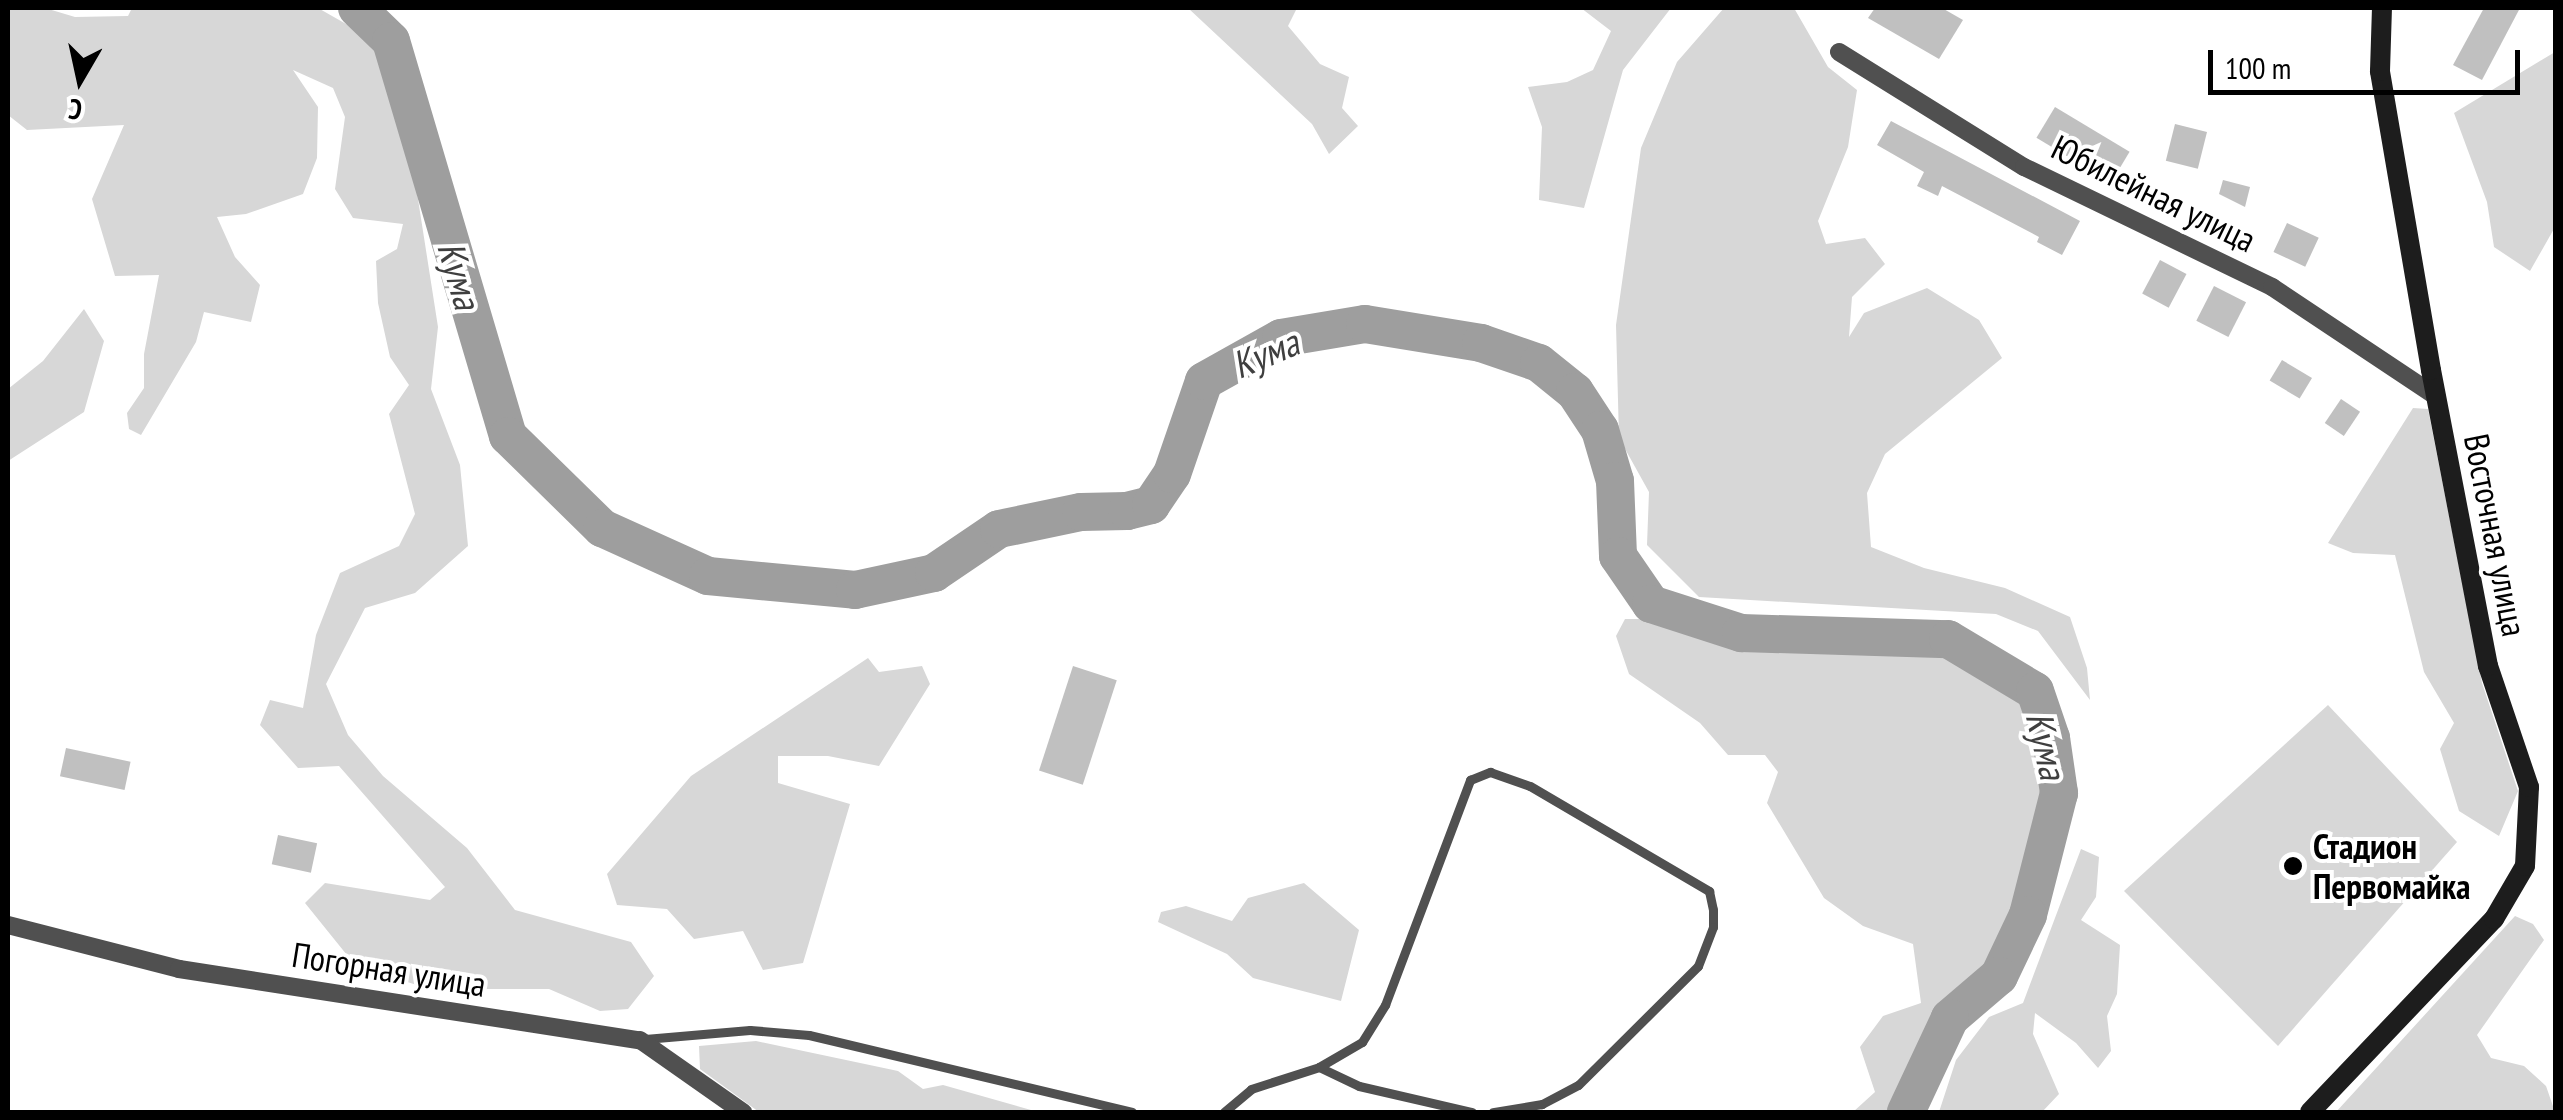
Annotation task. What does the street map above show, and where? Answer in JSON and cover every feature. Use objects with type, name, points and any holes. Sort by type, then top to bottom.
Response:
[{"type":"street","name":"Восточная улица","points":[[2310,1112],[2494,919],[2525,866],[2530,787],[2488,666],[2380,71],[2382,8]]},
{"type":"street","name":"Юбилейная улица","points":[[1839,52],[2024,167],[2272,286],[2437,397]]},
{"type":"street","name":"Погорная улица","points":[[8,925],[179,970],[640,1040],[743,1112]]},
{"type":"lane","points":[[1224,1112],[1251,1089],[1318,1067],[1362,1042],[1386,1005],[1470,780],[1490,772],[1530,786],[1709,891],[1713,910],[1713,927],[1698,966],[1578,1085],[1542,1104],[1493,1112]]},
{"type":"lane","points":[[640,1040],[750,1030],[809,1036],[1132,1112]]},
{"type":"lane","points":[[1318,1067],[1359,1086],[1472,1112]]},
{"type":"shaded area","points":[[8,8],[45,8],[75,17],[128,16],[132,8],[318,8],[376,41],[415,180],[438,327],[431,389],[460,465],[468,546],[415,593],[365,608],[326,684],[348,735],[383,776],[467,848],[515,910],[631,942],[654,976],[628,1009],[600,1011],[549,989],[429,989],[355,965],[305,903],[325,883],[430,900],[445,887],[339,766],[298,768],[260,725],[270,700],[303,708],[316,635],[340,573],[399,546],[415,514],[389,414],[409,385],[390,357],[378,303],[376,261],[397,249],[403,224],[353,218],[335,189],[345,117],[333,88],[293,70],[318,107],[317,158],[303,194],[246,214],[217,217],[235,257],[260,285],[251,322],[204,312],[196,342],[141,435],[129,429],[127,413],[144,388],[144,354],[159,275],[115,276],[92,199],[124,125],[27,130],[8,115]]},
{"type":"shaded area","points":[[1188,8],[1297,8],[1288,26],[1320,64],[1349,77],[1342,108],[1358,126],[1329,154],[1312,124]]},
{"type":"shaded area","points":[[1581,8],[1671,8],[1623,70],[1584,208],[1539,200],[1542,127],[1528,87],[1567,82],[1593,70],[1611,31]]},
{"type":"shaded area","points":[[1724,8],[1794,8],[1828,67],[1857,90],[1848,147],[1818,221],[1826,244],[1865,238],[1885,264],[1852,297],[1849,337],[1864,313],[1927,288],[1979,320],[2002,358],[1885,454],[1867,493],[1871,547],[1924,568],[2005,588],[2070,617],[2087,668],[2090,700],[2038,631],[1996,614],[1699,597],[1647,545],[1649,492],[1619,438],[1616,325],[1641,148],[1677,62]]},
{"type":"shaded area","points":[[2555,52],[2555,227],[2530,271],[2494,247],[2487,202],[2454,113]]},
{"type":"shaded area","points":[[84,309],[104,341],[84,412],[8,461],[8,389],[43,361]]},
{"type":"shaded area","points":[[2413,408],[2428,409],[2482,683],[2518,791],[2499,836],[2459,811],[2440,749],[2454,723],[2424,672],[2395,555],[2353,553],[2328,543]]},
{"type":"shaded area","points":[[1625,619],[1647,619],[1745,651],[1942,648],[2024,697],[2045,793],[2017,906],[1987,970],[1938,1009],[1897,1102],[1886,1112],[1853,1112],[1875,1092],[1860,1047],[1883,1016],[1921,1003],[1913,944],[1863,926],[1824,898],[1767,803],[1778,772],[1765,755],[1728,755],[1700,723],[1629,674],[1616,636]]},
{"type":"shaded area","points":[[868,658],[879,672],[922,666],[930,684],[879,766],[828,756],[778,756],[778,783],[850,804],[803,963],[763,970],[743,931],[694,939],[667,909],[617,905],[607,874],[691,776]]},
{"type":"shaded area","name":"Стадион Первомайка","points":[[2328,705],[2457,842],[2278,1046],[2124,891]]},
{"type":"shaded area","points":[[2081,849],[2099,857],[2096,897],[2081,920],[2120,945],[2117,994],[2107,1016],[2111,1051],[2098,1068],[2076,1043],[2035,1013],[2033,1034],[2059,1094],[2042,1112],[1939,1112],[1956,1060],[1989,1017],[2023,1003]]},
{"type":"shaded area","points":[[1304,883],[1359,930],[1341,1001],[1253,978],[1227,954],[1158,922],[1161,912],[1186,906],[1232,921],[1248,898]]},
{"type":"shaded area","points":[[2515,916],[2533,924],[2544,940],[2477,1035],[2491,1058],[2524,1066],[2546,1086],[2555,1112],[2336,1112]]},
{"type":"shaded area","points":[[756,1041],[898,1071],[923,1089],[943,1085],[1038,1112],[759,1112],[700,1069],[699,1046]]},
{"type":"building","points":[[1875,8],[1942,8],[1963,20],[1939,59],[1868,18]]},
{"type":"building","points":[[2484,8],[2520,8],[2482,80],[2453,65]]},
{"type":"building","points":[[2055,107],[2130,152],[2111,183],[2036,138]]},
{"type":"building","points":[[1891,121],[2080,221],[2062,255],[2037,242],[2039,237],[1942,186],[1938,196],[1917,186],[1924,172],[1877,145]]},
{"type":"building","points":[[2175,124],[2207,132],[2198,169],[2166,161]]},
{"type":"building","points":[[2223,180],[2250,187],[2245,207],[2219,194]]},
{"type":"building","points":[[2287,223],[2319,238],[2305,267],[2273,252]]},
{"type":"building","points":[[2160,260],[2186,274],[2169,308],[2142,294]]},
{"type":"building","points":[[2214,286],[2246,302],[2228,337],[2196,321]]},
{"type":"building","points":[[2282,360],[2312,378],[2300,399],[2270,381]]},
{"type":"building","points":[[2341,399],[2360,412],[2344,436],[2325,423]]},
{"type":"building","points":[[1073,666],[1117,680],[1083,785],[1039,771]]},
{"type":"building","points":[[66,748],[131,762],[125,790],[60,776]]},
{"type":"building","points":[[278,835],[317,843],[311,873],[272,864]]},
{"type":"waterway","name":"Кума","points":[[357,8],[391,41],[508,436],[602,528],[708,576],[855,590],[934,573],[999,529],[1081,512],[1127,511],[1151,505],[1172,474],[1204,381],[1281,338],[1365,324],[1481,343],[1539,363],[1575,392],[1600,430],[1615,481],[1618,556],[1651,604],[1741,633],[1948,639],[2035,691],[2051,738],[2059,793],[2028,915],[1999,976],[1950,1018],[1906,1112]]},
{"type":"place","name":"Стадион Первомайка","points":[[2293,866]]}]
